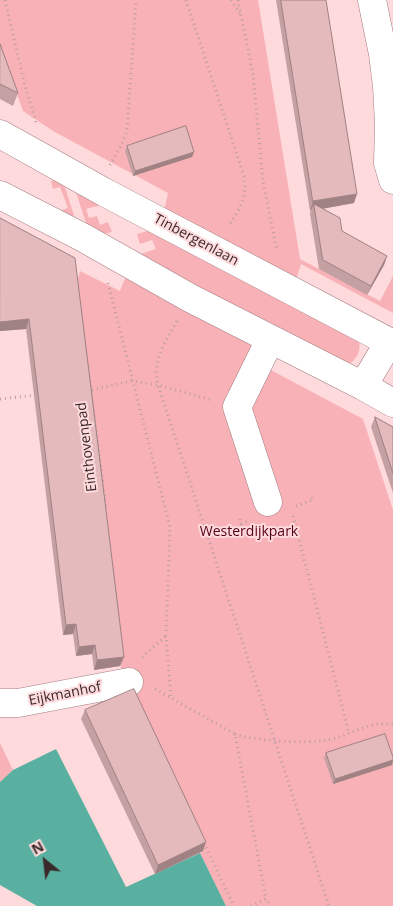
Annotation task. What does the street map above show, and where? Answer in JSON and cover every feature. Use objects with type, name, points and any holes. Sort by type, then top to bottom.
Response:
[{"type":"street","points":[[372,0],[383,54],[387,86],[390,125],[388,164],[393,180]]},
{"type":"street","name":"Tinbergenlaan","points":[[0,134],[104,192],[391,343]]},
{"type":"street","points":[[0,195],[82,237],[190,298],[393,403]]},
{"type":"street","points":[[270,340],[237,407],[280,505]]},
{"type":"street","points":[[363,386],[391,343]]},
{"type":"street","name":"Eijkmanhof","points":[[0,703],[18,704],[135,680]]},
{"type":"path","points":[[5,0],[25,86],[37,126]]},
{"type":"path","points":[[107,172],[127,131],[136,0]]},
{"type":"path","points":[[231,0],[241,15]]},
{"type":"path","points":[[238,0],[253,74],[263,182],[279,259]]},
{"type":"path","points":[[108,280],[131,381],[170,527],[166,636],[171,698]]},
{"type":"path","name":"Einthovenpad","points":[[88,361],[106,508]]},
{"type":"path","points":[[82,391],[131,381],[158,385],[237,407]]},
{"type":"path","points":[[0,399],[46,394]]},
{"type":"path","points":[[280,505],[349,733]]},
{"type":"path","points":[[166,636],[135,680],[235,734],[252,739],[315,741],[327,740],[380,723],[393,724]]},
{"type":"path","points":[[235,734],[266,899],[271,906]]},
{"type":"path","points":[[201,836],[234,906]]},
{"type":"path","points":[[251,906],[266,899]]},
{"type":"green space","name":"Westerdijkpark","points":[[0,0],[258,0],[300,259],[380,301],[393,276],[393,313],[301,264],[290,298],[358,338],[360,346],[358,354],[347,365],[278,333],[267,368],[363,419],[393,510],[393,906],[226,906],[200,853],[203,851],[122,676],[75,291],[80,271],[120,291],[134,256],[156,249],[152,240],[140,244],[137,234],[160,229],[168,193],[53,131],[23,111],[0,47]]},
{"type":"green space","points":[[62,178],[77,225],[53,213],[68,208],[60,187],[53,189],[51,181]]},
{"type":"green space","points":[[74,186],[109,203],[86,209],[89,218],[97,216],[100,225],[108,222],[112,232],[97,236],[89,232]]},
{"type":"green space","points":[[0,743],[13,770],[0,782]]},
{"type":"shaded area","points":[[56,749],[126,887],[200,853],[226,906],[37,906],[0,885],[0,782],[13,770]]},
{"type":"building","points":[[281,0],[326,0],[357,194],[313,201]]},
{"type":"building","points":[[0,44],[18,93],[0,84]]},
{"type":"building","points":[[186,126],[194,152],[135,171],[127,146]]},
{"type":"building","points":[[314,204],[340,218],[342,231],[387,256],[371,286],[323,260]]},
{"type":"building","points":[[0,218],[75,258],[124,657],[97,660],[95,645],[79,647],[76,624],[66,625],[29,319],[0,322]]},
{"type":"building","points":[[375,417],[393,427],[393,473]]},
{"type":"building","points":[[134,689],[206,842],[158,865],[85,710]]},
{"type":"building","points":[[385,734],[393,760],[335,779],[326,753]]}]
